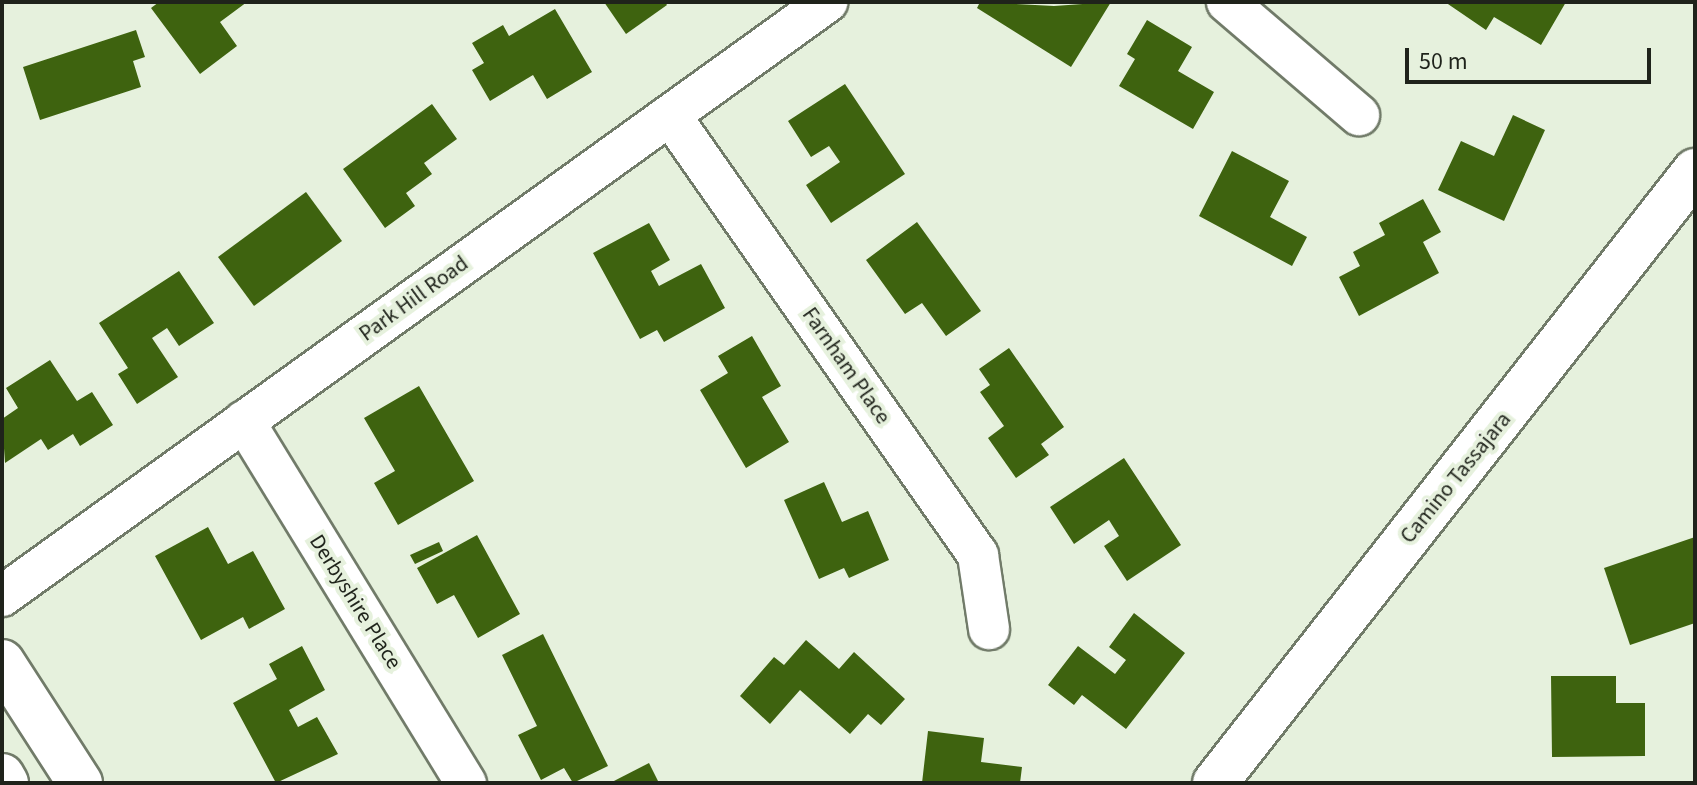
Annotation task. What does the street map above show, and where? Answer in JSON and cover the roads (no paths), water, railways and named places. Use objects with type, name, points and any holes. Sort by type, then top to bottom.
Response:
[{"type":"street","name":"Park Hill Road","points":[[2,596],[827,2]]},
{"type":"street","points":[[1227,2],[1359,115]]},
{"type":"street","name":"Farnham Place","points":[[670,115],[978,555],[989,629]]},
{"type":"street","name":"Camino Tassajara","points":[[1215,783],[1693,178]]},
{"type":"street","name":"Derbyshire Place","points":[[244,421],[466,783]]},
{"type":"street","points":[[2,662],[80,783]]},
{"type":"street","points":[[2,776],[6,783]]}]
